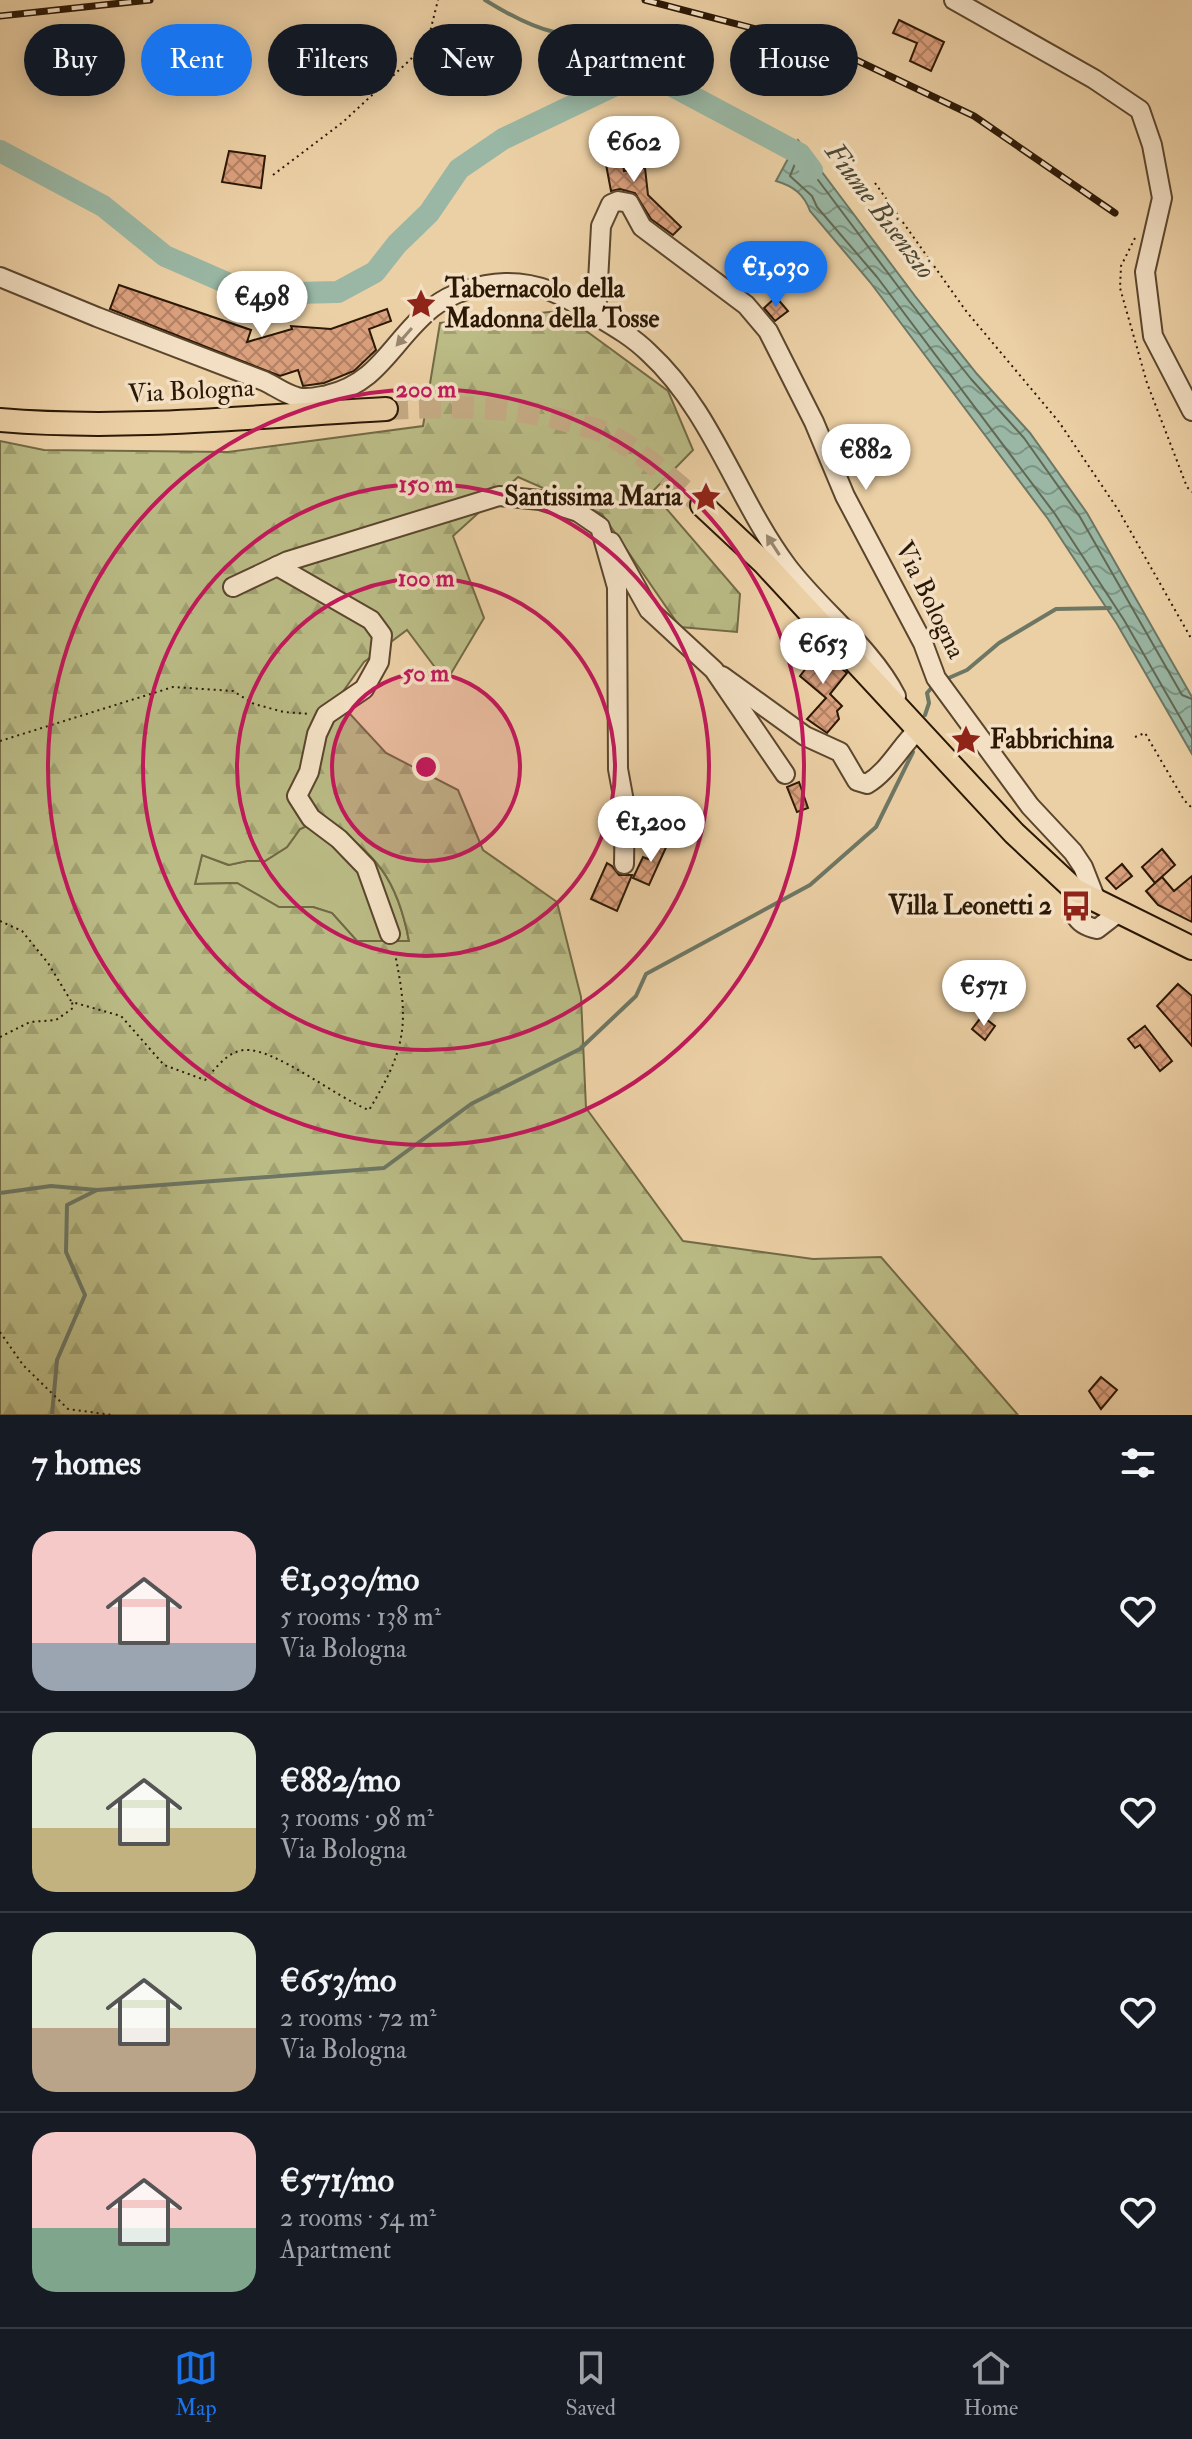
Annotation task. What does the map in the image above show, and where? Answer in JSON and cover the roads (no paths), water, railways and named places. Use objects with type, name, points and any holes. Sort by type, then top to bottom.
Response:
[{"type":"main road","name":"Via Bologna","points":[[0,420],[109,424],[386,409]]},
{"type":"main road","points":[[702,505],[764,563],[1014,833],[1086,895],[1192,948]]},
{"type":"street","points":[[954,0],[1094,79],[1140,110],[1152,145],[1162,198],[1145,272],[1153,336],[1192,411]]},
{"type":"street","name":"Via Bologna","points":[[591,312],[597,300],[601,226],[611,204],[618,201],[629,203],[642,227],[758,316],[794,380],[845,496],[923,643],[936,678],[1030,806],[1073,852],[1083,867],[1086,895]]},
{"type":"street","points":[[0,277],[264,381],[290,395],[307,398],[331,394],[355,385],[373,373],[431,308],[451,296],[480,286],[506,283],[532,285],[558,292],[626,334],[666,370],[685,395],[776,550],[819,604],[879,669],[913,722],[882,775],[867,784],[857,781],[840,752],[805,736],[714,670],[649,610],[618,552],[600,527],[578,512],[540,500],[499,496],[277,566],[233,587]]},
{"type":"street","points":[[600,527],[617,587],[618,769],[625,807],[624,864]]},
{"type":"street","points":[[277,566],[371,620],[382,635],[379,662],[364,689],[326,715],[317,734],[309,772],[297,796],[311,818],[339,839],[366,867],[390,934]]},
{"type":"street","points":[[714,670],[785,774]]},
{"type":"water","points":[[798,140],[915,296],[977,374],[1030,433],[1087,513],[1192,697],[1192,754],[1117,624],[1048,519],[870,282],[810,211],[801,195],[776,181]]},
{"type":"waterway","points":[[485,0],[538,27]]},
{"type":"waterway","name":"Fiume Bisenzio","points":[[0,151],[103,206],[165,256],[252,294],[338,292],[375,272],[397,244],[429,213],[459,169],[503,139],[646,72],[800,154],[812,170]]},
{"type":"waterway","points":[[944,680],[967,670],[999,643],[1056,609],[1110,608]]},
{"type":"waterway","points":[[925,715],[929,703],[927,693],[934,685]]},
{"type":"waterway","points":[[0,1193],[51,1186],[97,1190],[384,1168],[471,1104],[580,1049],[636,996],[646,974],[810,885],[876,827],[913,752]]},
{"type":"waterway","points":[[52,1415],[57,1360],[85,1295],[66,1252],[67,1205],[97,1190]]},
{"type":"tunnel","points":[[386,409],[457,407],[504,410],[551,417],[593,428],[643,456],[702,505]]},
{"type":"railway","points":[[0,16],[150,0]]},
{"type":"railway","points":[[645,0],[833,49],[974,116],[1115,213]]},
{"type":"place","name":"Tabernacolo della Madonna della Tosse","points":[[421,304]]},
{"type":"place","name":"Santissima Maria","points":[[706,497]]},
{"type":"place","name":"Fabbrichina","points":[[966,740]]},
{"type":"place","name":"Villa Leonetti 2","points":[[1076,906]]}]
